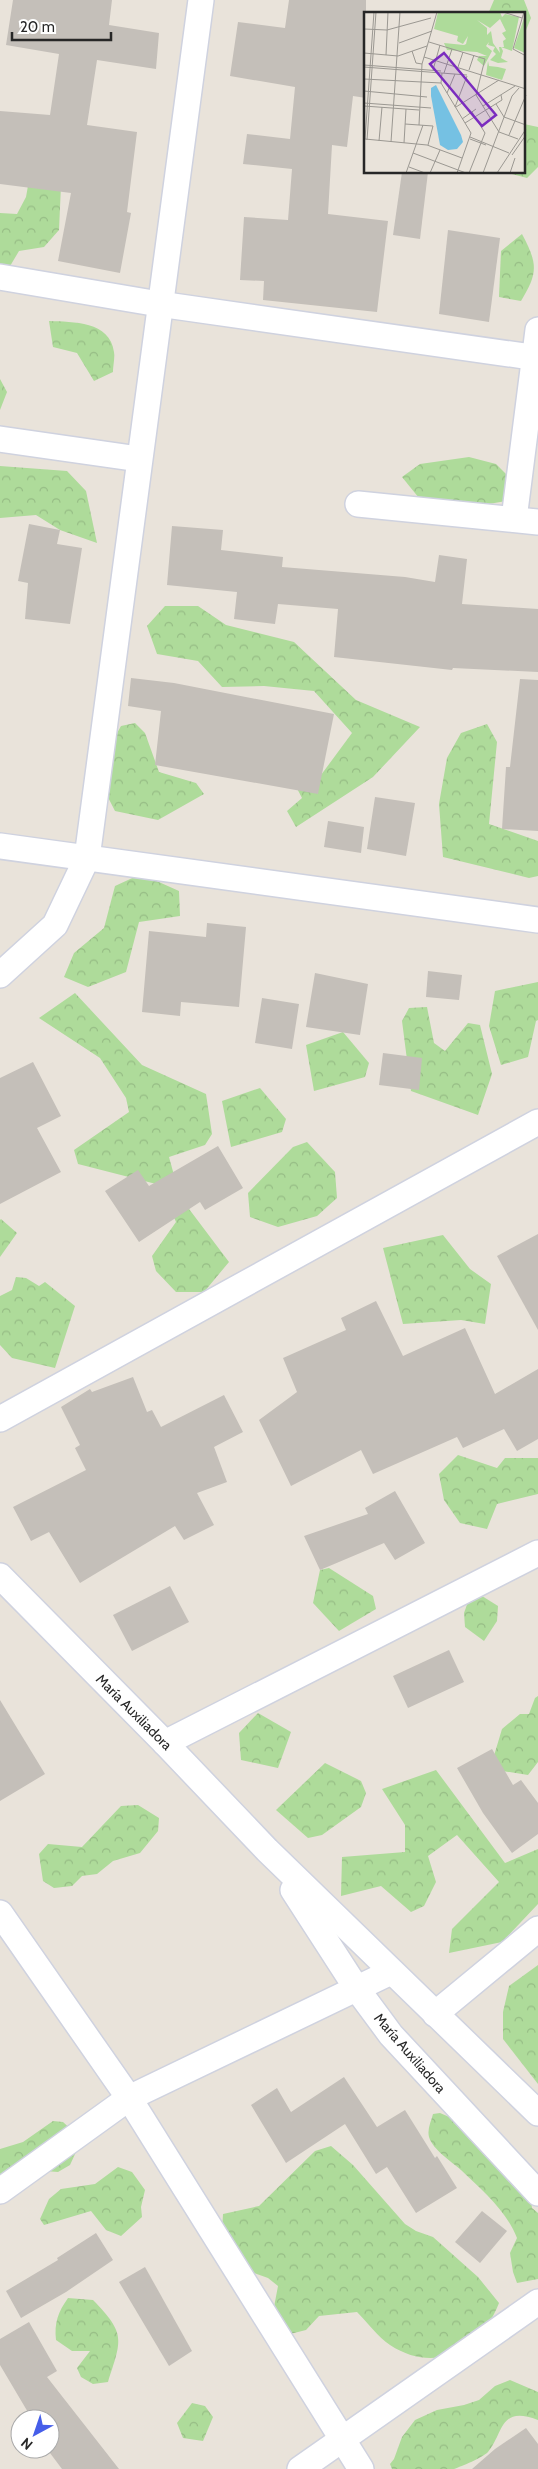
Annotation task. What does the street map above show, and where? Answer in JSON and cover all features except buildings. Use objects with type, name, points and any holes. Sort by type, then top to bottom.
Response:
[{"type":"street","points":[[0,975],[55,925],[87,858],[200,0]]},
{"type":"street","points":[[0,277],[159,304],[536,357]]},
{"type":"street","points":[[358,504],[526,520],[538,330]]},
{"type":"street","points":[[0,439],[140,459]]},
{"type":"street","points":[[0,846],[538,920]]},
{"type":"street","points":[[0,1418],[538,1122]]},
{"type":"street","points":[[165,1743],[538,1553]]},
{"type":"street","name":"María Auxiliadora","points":[[0,1576],[165,1743],[267,1850],[538,2113]]},
{"type":"street","name":"María Auxiliadora","points":[[267,1850],[357,1989],[391,2035],[538,2193]]},
{"type":"street","points":[[0,1913],[129,2098],[360,2469]]},
{"type":"street","points":[[436,2014],[538,1929]]},
{"type":"street","points":[[0,2191],[129,2098],[391,1972]]},
{"type":"street","points":[[300,2469],[538,2302]]},
{"type":"green space","points":[[494,0],[524,0],[531,18],[526,30],[526,12],[489,12]]},
{"type":"green space","points":[[526,124],[538,127],[538,167],[527,178],[512,174],[526,174]]},
{"type":"green space","points":[[33,158],[62,163],[59,230],[44,247],[19,251],[0,283],[0,213],[17,214],[26,197]]},
{"type":"green space","points":[[522,234],[533,261],[534,268],[531,283],[521,301],[499,297],[501,251]]},
{"type":"green space","points":[[49,321],[89,325],[106,334],[114,352],[113,372],[94,381],[77,353],[53,347]]},
{"type":"green space","points":[[0,379],[7,392],[0,410]]},
{"type":"green space","points":[[469,457],[496,464],[516,484],[506,501],[454,510],[423,503],[402,477],[420,464]]},
{"type":"green space","points":[[0,466],[67,471],[86,491],[97,543],[60,530],[36,515],[0,518]]},
{"type":"green space","points":[[165,606],[198,606],[226,625],[294,642],[356,700],[420,727],[373,777],[296,827],[287,811],[302,798],[291,777],[321,775],[352,733],[314,691],[264,686],[222,687],[198,661],[157,654],[147,626]]},
{"type":"green space","points":[[135,723],[145,733],[159,772],[196,783],[204,794],[158,820],[115,811],[95,772],[121,726]]},
{"type":"green space","points":[[487,724],[497,742],[489,824],[538,841],[538,876],[529,878],[443,857],[439,804],[447,758],[461,733]]},
{"type":"green space","points":[[141,874],[179,891],[180,916],[139,922],[126,972],[88,987],[64,977],[74,953],[104,928],[115,886]]},
{"type":"green space","points":[[538,982],[538,1020],[536,1021],[528,1057],[501,1065],[489,1026],[495,991]]},
{"type":"green space","points":[[75,993],[142,1065],[206,1094],[212,1134],[205,1145],[169,1157],[180,1197],[229,1262],[204,1292],[176,1292],[156,1271],[152,1256],[176,1222],[160,1185],[78,1164],[74,1150],[129,1112],[126,1098],[100,1058],[39,1018]]},
{"type":"green space","points":[[427,1007],[434,1043],[445,1051],[468,1023],[480,1025],[492,1074],[478,1115],[411,1091],[402,1021],[409,1008]]},
{"type":"green space","points":[[343,1032],[369,1063],[365,1077],[314,1091],[306,1045]]},
{"type":"green space","points":[[260,1088],[286,1119],[282,1132],[231,1147],[222,1101]]},
{"type":"green space","points":[[307,1142],[335,1172],[337,1198],[317,1216],[278,1227],[250,1217],[248,1193],[293,1147]]},
{"type":"green space","points":[[0,1220],[17,1233],[0,1257]]},
{"type":"green space","points":[[443,1235],[470,1269],[491,1284],[485,1324],[461,1320],[403,1324],[383,1248]]},
{"type":"green space","points":[[16,1277],[26,1278],[39,1286],[45,1282],[75,1306],[55,1368],[12,1358],[0,1345],[0,1296],[12,1290]]},
{"type":"green space","points":[[458,1455],[497,1468],[505,1458],[538,1458],[538,1494],[497,1504],[487,1529],[460,1523],[444,1500],[439,1474]]},
{"type":"green space","points":[[329,1568],[373,1596],[376,1609],[339,1631],[313,1603],[320,1570]]},
{"type":"green space","points":[[482,1596],[498,1606],[497,1621],[484,1641],[465,1627],[464,1613],[469,1599]]},
{"type":"green space","points":[[538,1696],[538,1762],[528,1775],[490,1769],[502,1729],[520,1714],[529,1714],[535,1698]]},
{"type":"green space","points":[[258,1713],[291,1732],[278,1768],[241,1760],[239,1733]]},
{"type":"green space","points":[[325,1763],[361,1781],[366,1793],[361,1807],[322,1835],[308,1838],[276,1810]]},
{"type":"green space","points":[[436,1770],[505,1863],[538,1849],[538,1904],[502,1942],[449,1953],[452,1929],[499,1882],[457,1835],[428,1856],[436,1882],[424,1906],[411,1912],[381,1886],[341,1896],[342,1857],[405,1852],[405,1825],[382,1789]]},
{"type":"green space","points":[[138,1805],[159,1818],[158,1831],[140,1853],[113,1861],[97,1874],[82,1876],[72,1886],[54,1888],[43,1881],[39,1854],[48,1844],[82,1847],[121,1806]]},
{"type":"green space","points":[[538,1965],[538,2084],[503,2039],[503,2012],[509,1986]]},
{"type":"green space","points":[[440,2113],[454,2119],[530,2194],[532,2208],[538,2213],[538,2279],[517,2283],[510,2253],[517,2238],[507,2218],[485,2193],[438,2151],[431,2142],[428,2131],[433,2114]]},
{"type":"green space","points":[[53,2121],[63,2122],[75,2133],[76,2152],[70,2165],[58,2172],[45,2171],[0,2195],[0,2149],[23,2142]]},
{"type":"green space","points":[[331,2146],[353,2165],[405,2224],[416,2231],[433,2237],[478,2277],[499,2303],[491,2320],[481,2334],[469,2345],[455,2353],[440,2357],[424,2358],[407,2354],[386,2342],[357,2312],[319,2316],[306,2330],[290,2334],[274,2307],[278,2286],[268,2278],[243,2269],[221,2250],[223,2214],[259,2206],[315,2151]]},
{"type":"green space","points":[[118,2167],[132,2172],[145,2190],[141,2207],[142,2217],[121,2236],[106,2230],[91,2211],[44,2225],[40,2219],[49,2199],[61,2189],[95,2184]]},
{"type":"green space","points":[[68,2298],[93,2300],[111,2321],[116,2330],[118,2346],[108,2382],[93,2384],[81,2377],[77,2368],[90,2351],[72,2351],[56,2340],[58,2318]]},
{"type":"green space","points":[[510,2380],[538,2392],[538,2420],[525,2416],[516,2416],[509,2419],[504,2423],[488,2452],[454,2469],[392,2469],[390,2464],[394,2459],[402,2437],[415,2420],[437,2410],[479,2400],[495,2386]]},
{"type":"green space","points":[[192,2403],[205,2406],[213,2417],[203,2441],[183,2438],[177,2423]]}]
